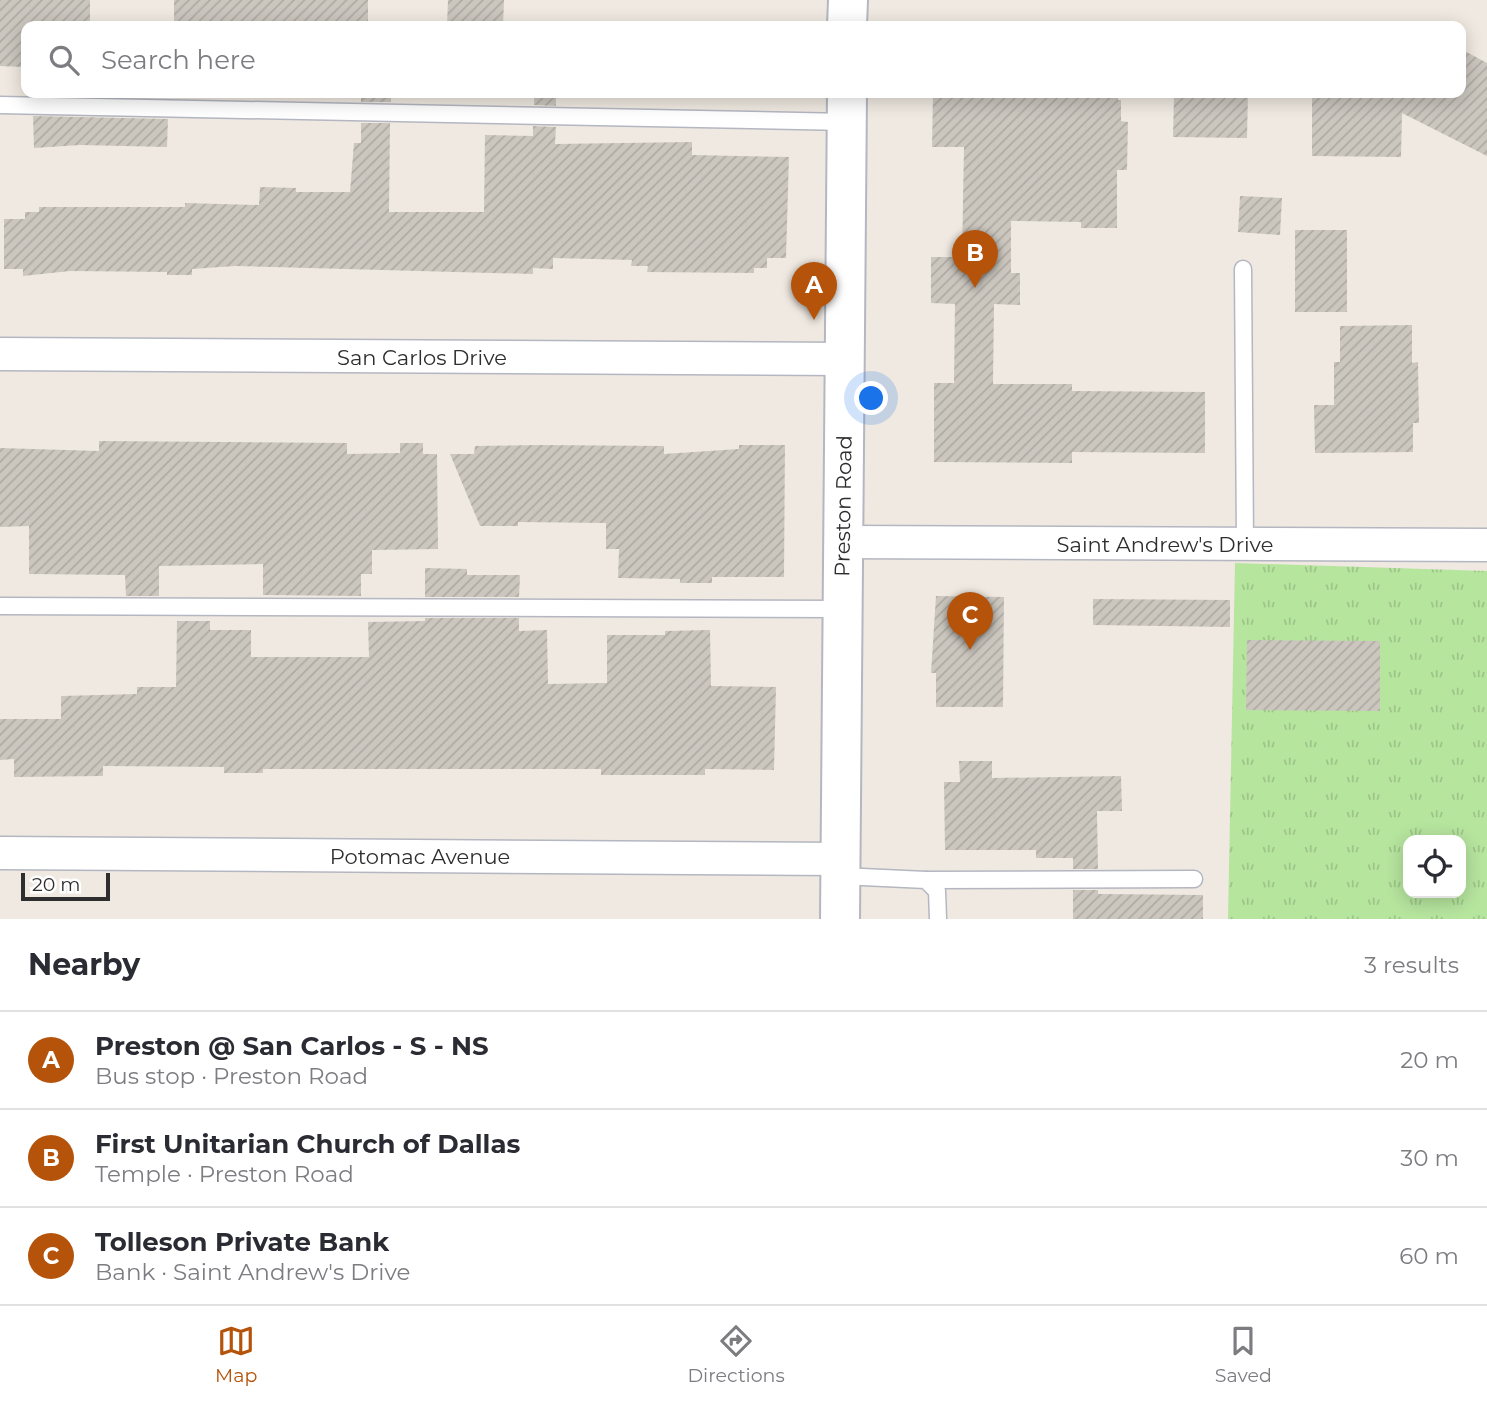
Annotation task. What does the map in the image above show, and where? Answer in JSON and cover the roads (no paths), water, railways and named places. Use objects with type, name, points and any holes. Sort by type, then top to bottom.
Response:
[{"type":"main road","points":[[848,0],[848,21]]},
{"type":"main road","name":"Preston Road","points":[[840,919],[847,107]]},
{"type":"street","name":"San Carlos Drive","points":[[0,354],[845,359]]},
{"type":"street","name":"Saint Andrew's Drive","points":[[843,542],[1487,545]]},
{"type":"street","name":"Potomac Avenue","points":[[0,853],[841,868]]},
{"type":"lane","points":[[0,106],[847,107]]},
{"type":"lane","points":[[1243,269],[1245,544]]},
{"type":"lane","points":[[0,606],[842,609]]},
{"type":"lane","points":[[841,868],[926,880],[1194,879]]},
{"type":"lane","points":[[926,880],[937,891],[938,919]]},
{"type":"place","name":"First Unitarian Church of Dallas","points":[[975,288]]},
{"type":"place","name":"Preston @ San Carlos - S - NS","points":[[814,320]]},
{"type":"place","name":"Tolleson Private Bank","points":[[970,650]]}]
